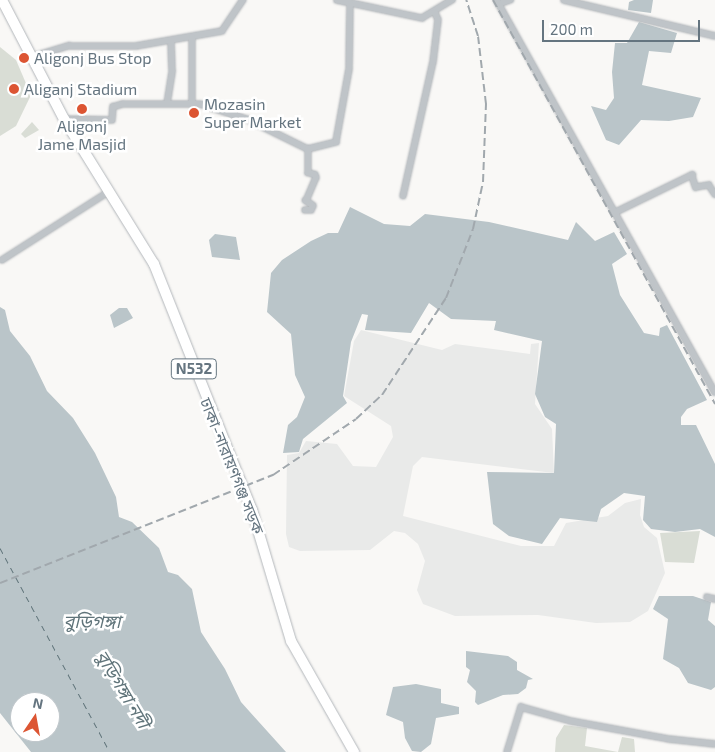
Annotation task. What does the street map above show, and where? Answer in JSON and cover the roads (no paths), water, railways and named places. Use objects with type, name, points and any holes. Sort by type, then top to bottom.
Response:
[{"type":"highway","name":"ঢাকা-নারায়ণগঞ্জ সড়ক","points":[[2,0],[64,119],[154,264],[176,315],[200,386],[252,510],[291,641],[354,752]]},
{"type":"street","points":[[32,57],[69,46],[172,42],[222,32],[243,0]]},
{"type":"street","points":[[337,0],[350,5],[422,18],[435,13],[452,0]]},
{"type":"street","points":[[510,0],[498,2],[715,392]]},
{"type":"street","points":[[564,0],[715,36]]},
{"type":"street","points":[[64,119],[112,120],[113,107],[200,104],[247,119],[308,149],[336,142],[349,69],[350,5]]},
{"type":"street","points":[[403,196],[433,62],[438,20],[435,13]]},
{"type":"street","points":[[192,38],[192,105]]},
{"type":"street","points":[[167,104],[172,71],[172,42]]},
{"type":"street","points":[[305,210],[311,210],[313,206],[306,201],[316,178],[315,174],[308,172],[308,149]]},
{"type":"street","points":[[616,212],[692,175],[696,187],[710,185],[715,194]]},
{"type":"street","points":[[2,260],[110,191]]},
{"type":"street","points":[[707,598],[715,599]]},
{"type":"street","points":[[507,752],[521,707],[571,721],[669,739],[715,744]]},
{"type":"water","points":[[634,0],[653,0],[651,13],[628,10],[629,2]]},
{"type":"water","points":[[639,22],[677,33],[671,53],[649,51],[642,85],[701,98],[693,117],[669,121],[641,120],[619,145],[606,140],[591,106],[606,110],[614,98],[612,72],[615,43],[627,43]]},
{"type":"water","points":[[350,207],[384,224],[410,226],[425,214],[489,222],[568,240],[576,222],[595,241],[614,232],[627,254],[612,264],[620,295],[644,333],[659,336],[660,328],[667,325],[707,400],[687,409],[681,417],[681,425],[696,425],[715,464],[715,537],[700,529],[675,532],[651,529],[643,520],[645,496],[624,493],[601,509],[597,522],[560,518],[542,544],[509,536],[493,524],[487,472],[554,473],[556,424],[545,417],[535,394],[542,341],[494,330],[496,321],[451,319],[429,303],[411,333],[365,330],[368,315],[362,314],[351,342],[343,396],[347,403],[303,439],[299,452],[283,453],[288,425],[297,417],[305,397],[295,375],[291,334],[267,312],[271,273],[282,260],[311,241],[328,233],[338,233]]},
{"type":"water","points":[[215,234],[236,237],[240,260],[212,257],[209,240]]},
{"type":"water","name":"বুড়িগঙ্গা","points":[[0,307],[5,310],[10,331],[30,356],[47,391],[73,418],[95,453],[116,497],[119,517],[132,522],[159,548],[168,572],[178,575],[192,589],[201,632],[225,669],[241,702],[286,752],[31,752],[23,742],[60,742],[60,692],[10,692],[10,726],[0,713]]},
{"type":"water","points":[[119,308],[127,308],[133,318],[114,328],[110,315]]},
{"type":"water","points":[[659,596],[693,596],[711,602],[708,620],[715,626],[715,687],[711,690],[688,683],[679,668],[663,659],[668,619],[653,609]]},
{"type":"water","points":[[466,651],[508,656],[517,662],[517,670],[533,679],[528,680],[526,688],[518,694],[503,695],[478,705],[475,702],[476,691],[467,682],[470,670],[466,667]]},
{"type":"water","points":[[416,684],[441,689],[441,703],[459,707],[459,714],[436,718],[431,744],[421,752],[412,751],[405,738],[403,722],[386,715],[393,687]]},
{"type":"railway","points":[[0,583],[273,475],[356,419],[382,395],[446,298],[473,229],[483,182],[486,104],[478,36],[466,0]]},
{"type":"railway","points":[[493,0],[715,404]]},
{"type":"place","name":"Aligonj Bus Stop","points":[[24,58]]},
{"type":"place","name":"Aliganj Stadium","points":[[14,89]]},
{"type":"place","name":"Aligonj Jame Masjid","points":[[82,109]]},
{"type":"place","name":"Mozasin Super Market","points":[[194,113]]},
{"type":"water label","name":"বুড়িগঙ্গা নদী","points":[[123,689]]}]
